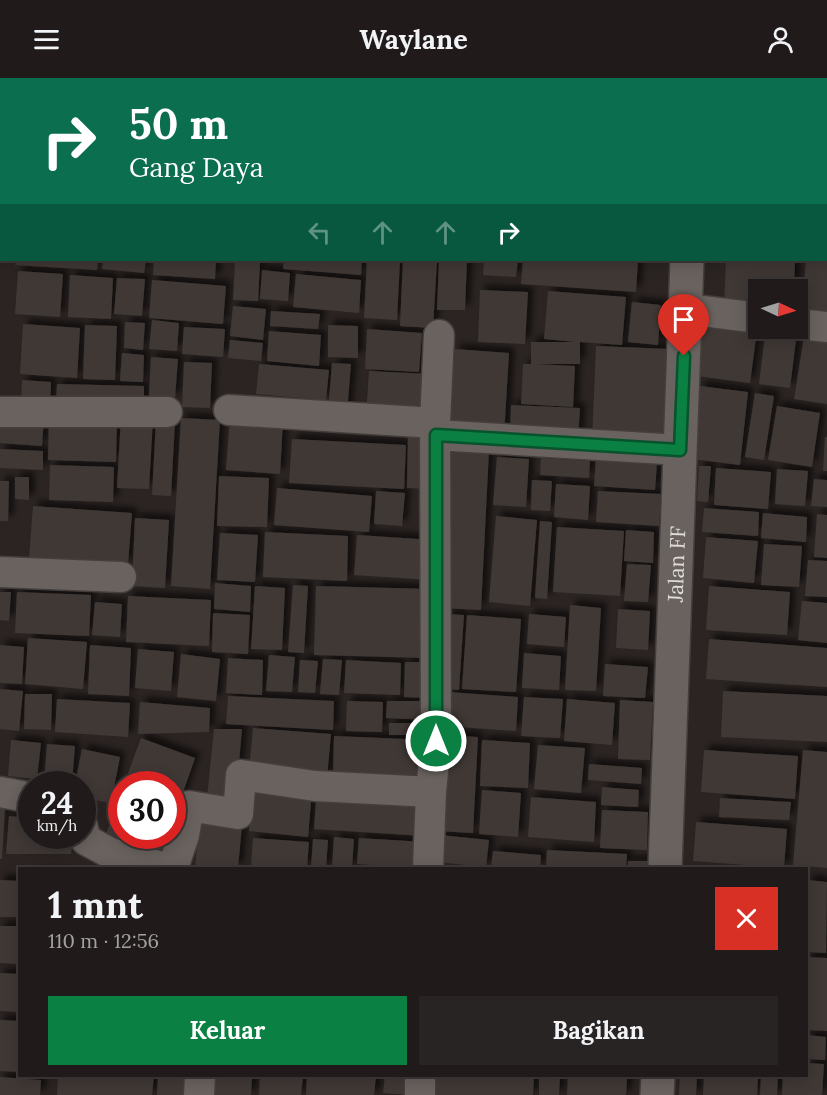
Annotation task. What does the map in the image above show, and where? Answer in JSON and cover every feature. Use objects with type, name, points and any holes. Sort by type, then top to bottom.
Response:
[{"type":"street","name":"Jalan FF","points":[[666,867],[687,261]]},
{"type":"street","points":[[686,309],[748,317]]},
{"type":"street","points":[[808,325],[827,327]]},
{"type":"street","points":[[428,867],[436,741],[435,429],[439,335]]},
{"type":"street","points":[[229,410],[680,450]]},
{"type":"street","points":[[0,412],[167,412]]},
{"type":"street","points":[[0,572],[121,577]]},
{"type":"street","points":[[173,867],[184,835],[189,806],[238,814],[241,776],[315,786],[432,792]]},
{"type":"street","points":[[0,792],[18,795]]},
{"type":"street","points":[[96,845],[110,853],[161,867]]},
{"type":"street","points":[[199,1095],[200,1077]]},
{"type":"street","points":[[420,1077],[420,1095]]},
{"type":"street","points":[[657,1095],[658,1077]]},
{"type":"building","points":[[16,261],[98,261],[97,270],[15,265]]},
{"type":"building","points":[[103,261],[146,261],[144,273],[102,269]]},
{"type":"building","points":[[154,261],[216,261],[215,279],[153,275]]},
{"type":"building","points":[[284,261],[362,261],[361,275],[283,269]]},
{"type":"building","points":[[367,261],[400,261],[397,320],[364,318]]},
{"type":"building","points":[[403,261],[437,261],[433,328],[400,326]]},
{"type":"building","points":[[439,261],[467,261],[465,310],[437,310]]},
{"type":"building","points":[[484,261],[518,261],[516,277],[483,275]]},
{"type":"building","points":[[523,261],[638,261],[636,292],[521,284]]},
{"type":"building","points":[[726,261],[795,261],[794,279],[748,279],[748,307],[724,306]]},
{"type":"building","points":[[806,261],[827,261],[827,314],[808,312],[808,279],[805,279]]},
{"type":"building","points":[[235,262],[260,263],[258,301],[233,300]]},
{"type":"building","points":[[262,270],[290,273],[288,301],[260,299]]},
{"type":"building","points":[[18,271],[63,274],[60,317],[15,314]]},
{"type":"building","points":[[296,274],[361,280],[359,313],[293,307]]},
{"type":"building","points":[[70,275],[113,278],[111,319],[68,317]]},
{"type":"building","points":[[117,278],[145,279],[142,316],[114,314]]},
{"type":"building","points":[[152,280],[226,286],[223,324],[149,318]]},
{"type":"building","points":[[480,290],[528,292],[525,344],[478,342]]},
{"type":"building","points":[[548,291],[626,297],[622,345],[580,342],[580,364],[535,364],[575,366],[573,407],[521,404],[523,364],[531,364],[531,342],[576,342],[544,339]]},
{"type":"building","points":[[632,302],[661,305],[658,345],[628,342]]},
{"type":"building","points":[[233,306],[266,309],[263,340],[230,336]]},
{"type":"building","points":[[271,311],[320,314],[318,329],[270,326]]},
{"type":"building","points":[[152,320],[179,323],[177,351],[149,349]]},
{"type":"building","points":[[125,322],[145,323],[143,350],[124,348]]},
{"type":"building","points":[[23,324],[80,328],[77,378],[20,374]]},
{"type":"building","points":[[703,324],[748,330],[748,339],[756,339],[750,383],[697,376]]},
{"type":"building","points":[[85,325],[117,326],[115,380],[83,379]]},
{"type":"building","points":[[328,325],[358,326],[358,358],[328,357]]},
{"type":"building","points":[[184,327],[225,329],[223,357],[182,354]]},
{"type":"building","points":[[367,329],[422,333],[419,372],[365,369]]},
{"type":"building","points":[[269,331],[321,335],[319,366],[267,361]]},
{"type":"building","points":[[765,339],[796,340],[790,388],[759,384]]},
{"type":"building","points":[[804,339],[827,340],[827,404],[794,399]]},
{"type":"building","points":[[230,340],[263,343],[261,361],[228,358]]},
{"type":"building","points":[[596,346],[670,349],[666,443],[592,440]]},
{"type":"building","points":[[455,349],[509,353],[504,436],[449,433]]},
{"type":"building","points":[[122,353],[144,355],[143,382],[120,381]]},
{"type":"building","points":[[151,357],[178,359],[175,398],[149,396]]},
{"type":"building","points":[[184,362],[212,363],[210,408],[182,407]]},
{"type":"building","points":[[332,363],[351,364],[347,413],[328,412]]},
{"type":"building","points":[[259,364],[329,370],[326,400],[256,394]]},
{"type":"building","points":[[369,371],[430,374],[427,421],[366,417]]},
{"type":"building","points":[[22,380],[51,382],[50,406],[21,404]]},
{"type":"building","points":[[57,384],[144,386],[144,406],[56,404]]},
{"type":"building","points":[[700,386],[748,392],[740,465],[692,459]]},
{"type":"building","points":[[755,393],[774,396],[764,460],[745,457]]},
{"type":"building","points":[[511,405],[580,408],[578,441],[510,437]]},
{"type":"building","points":[[777,406],[820,413],[812,467],[768,460]]},
{"type":"building","points":[[0,415],[44,418],[42,446],[0,443]]},
{"type":"building","points":[[49,416],[117,418],[116,462],[48,460]]},
{"type":"building","points":[[121,417],[153,418],[149,489],[117,488]]},
{"type":"building","points":[[230,417],[283,421],[280,474],[226,470]]},
{"type":"building","points":[[181,418],[220,420],[210,589],[171,586]]},
{"type":"building","points":[[156,421],[175,422],[171,496],[152,495]]},
{"type":"building","points":[[408,432],[431,433],[430,489],[407,488]]},
{"type":"building","points":[[825,437],[827,437],[827,471],[823,471]]},
{"type":"building","points":[[292,439],[406,445],[404,489],[289,483]]},
{"type":"building","points":[[451,448],[489,450],[481,610],[443,608]]},
{"type":"building","points":[[0,449],[43,451],[43,470],[0,468]]},
{"type":"building","points":[[497,457],[529,459],[526,507],[493,505]]},
{"type":"building","points":[[541,458],[590,461],[589,478],[540,475]]},
{"type":"building","points":[[596,458],[657,463],[655,490],[594,486]]},
{"type":"building","points":[[50,465],[114,467],[113,502],[49,500]]},
{"type":"building","points":[[699,466],[711,466],[708,502],[697,501]]},
{"type":"building","points":[[716,468],[771,472],[768,509],[714,505]]},
{"type":"building","points":[[777,469],[808,471],[805,506],[775,504]]},
{"type":"building","points":[[219,476],[269,478],[267,527],[217,526]]},
{"type":"building","points":[[15,477],[29,477],[29,500],[15,499]]},
{"type":"building","points":[[814,479],[827,480],[827,507],[811,506]]},
{"type":"building","points":[[532,480],[552,481],[550,511],[531,510]]},
{"type":"building","points":[[0,481],[9,481],[8,521],[0,521]]},
{"type":"building","points":[[556,484],[590,486],[588,520],[554,517]]},
{"type":"building","points":[[277,488],[372,496],[369,532],[274,525]]},
{"type":"building","points":[[376,491],[405,493],[402,526],[374,524]]},
{"type":"building","points":[[598,491],[661,494],[659,526],[596,522]]},
{"type":"building","points":[[33,506],[132,513],[128,564],[29,558]]},
{"type":"building","points":[[704,508],[759,512],[758,536],[702,532]]},
{"type":"building","points":[[763,513],[807,517],[806,542],[761,538]]},
{"type":"building","points":[[817,514],[827,515],[827,558],[814,557]]},
{"type":"building","points":[[496,516],[537,520],[530,606],[489,602]]},
{"type":"building","points":[[135,518],[169,520],[165,588],[132,586]]},
{"type":"building","points":[[540,521],[552,522],[547,599],[535,598]]},
{"type":"building","points":[[557,527],[624,531],[620,596],[553,592]]},
{"type":"building","points":[[626,530],[654,532],[653,563],[624,561]]},
{"type":"building","points":[[265,532],[348,536],[347,581],[263,577]]},
{"type":"building","points":[[220,533],[258,535],[255,582],[217,580]]},
{"type":"building","points":[[357,535],[434,540],[431,580],[354,575]]},
{"type":"building","points":[[706,537],[758,541],[754,583],[703,578]]},
{"type":"building","points":[[764,544],[802,546],[799,587],[761,585]]},
{"type":"building","points":[[808,560],[827,561],[827,597],[805,596]]},
{"type":"building","points":[[627,564],[651,565],[648,602],[624,601]]},
{"type":"building","points":[[215,583],[251,586],[250,612],[214,609]]},
{"type":"building","points":[[293,585],[308,586],[304,653],[288,652]]},
{"type":"building","points":[[255,586],[285,588],[282,650],[251,649]]},
{"type":"building","points":[[316,586],[432,589],[430,658],[314,655]]},
{"type":"building","points":[[709,586],[790,592],[787,635],[706,630]]},
{"type":"building","points":[[0,592],[11,592],[9,621],[0,620]]},
{"type":"building","points":[[17,592],[91,595],[89,636],[15,633]]},
{"type":"building","points":[[128,596],[211,600],[209,646],[126,642]]},
{"type":"building","points":[[802,601],[827,603],[827,643],[798,640]]},
{"type":"building","points":[[95,602],[122,604],[120,637],[92,635]]},
{"type":"building","points":[[570,605],[601,608],[596,691],[565,690]]},
{"type":"building","points":[[618,609],[650,611],[648,650],[616,648]]},
{"type":"building","points":[[213,613],[250,615],[248,654],[212,652]]},
{"type":"building","points":[[447,614],[464,615],[459,690],[441,688]]},
{"type":"building","points":[[529,614],[566,617],[564,647],[527,644]]},
{"type":"building","points":[[467,615],[521,619],[516,692],[462,689]]},
{"type":"building","points":[[28,638],[87,642],[83,689],[25,684]]},
{"type":"building","points":[[709,639],[827,648],[827,687],[706,679]]},
{"type":"building","points":[[0,645],[24,647],[22,684],[0,683]]},
{"type":"building","points":[[90,645],[131,648],[129,696],[88,694]]},
{"type":"building","points":[[138,649],[174,652],[171,691],[135,688]]},
{"type":"building","points":[[524,653],[561,656],[559,690],[522,688]]},
{"type":"building","points":[[181,654],[220,659],[216,701],[177,697]]},
{"type":"building","points":[[269,655],[295,657],[292,692],[266,691]]},
{"type":"building","points":[[228,658],[263,660],[262,695],[226,693]]},
{"type":"building","points":[[323,659],[342,660],[339,695],[320,694]]},
{"type":"building","points":[[300,660],[318,661],[315,693],[298,692]]},
{"type":"building","points":[[346,660],[401,663],[400,695],[344,693]]},
{"type":"building","points":[[405,662],[432,662],[431,698],[404,697]]},
{"type":"building","points":[[605,664],[648,667],[645,698],[603,696]]},
{"type":"building","points":[[0,689],[23,691],[19,731],[0,729]]},
{"type":"building","points":[[723,691],[827,696],[827,742],[721,737]]},
{"type":"building","points":[[448,692],[518,697],[516,731],[445,726]]},
{"type":"building","points":[[25,694],[52,694],[51,730],[24,729]]},
{"type":"building","points":[[228,696],[334,701],[333,730],[226,724]]},
{"type":"building","points":[[524,697],[563,699],[560,738],[521,736]]},
{"type":"building","points":[[57,699],[130,703],[128,737],[55,732]]},
{"type":"building","points":[[567,699],[615,703],[612,745],[564,741]]},
{"type":"building","points":[[620,700],[653,702],[650,760],[618,759]]},
{"type":"building","points":[[347,701],[383,702],[382,732],[346,731]]},
{"type":"building","points":[[387,701],[432,701],[431,720],[386,718]]},
{"type":"building","points":[[140,702],[210,708],[209,732],[138,734]]},
{"type":"building","points":[[389,723],[431,723],[431,735],[389,735]]},
{"type":"building","points":[[253,728],[331,734],[327,778],[249,772]]},
{"type":"building","points":[[214,729],[242,729],[236,797],[207,798]]},
{"type":"building","points":[[443,735],[478,737],[473,833],[438,831]]},
{"type":"building","points":[[334,736],[429,740],[428,782],[333,778]]},
{"type":"building","points":[[141,738],[195,758],[186,784],[186,771],[129,771]]},
{"type":"building","points":[[11,740],[41,743],[38,771],[18,771],[18,777],[8,776]]},
{"type":"building","points":[[482,740],[530,743],[528,788],[480,786]]},
{"type":"building","points":[[47,744],[75,746],[73,771],[45,771]]},
{"type":"building","points":[[538,745],[585,748],[581,793],[534,789]]},
{"type":"building","points":[[82,749],[120,757],[117,771],[108,771],[108,802],[96,800],[96,771],[78,771]]},
{"type":"building","points":[[704,750],[798,756],[795,799],[701,792]]},
{"type":"building","points":[[803,750],[827,752],[827,868],[793,865]]},
{"type":"building","points":[[589,764],[642,768],[641,784],[588,780]]},
{"type":"building","points":[[253,785],[312,791],[308,837],[249,831]]},
{"type":"building","points":[[602,787],[639,790],[638,807],[601,805]]},
{"type":"building","points":[[317,788],[427,795],[424,836],[314,829]]},
{"type":"building","points":[[482,790],[521,793],[518,837],[479,834]]},
{"type":"building","points":[[531,797],[596,802],[594,842],[528,837]]},
{"type":"building","points":[[720,798],[791,802],[789,820],[719,817]]},
{"type":"building","points":[[0,807],[5,807],[2,859],[0,859]]},
{"type":"building","points":[[602,810],[648,812],[647,850],[600,848]]},
{"type":"building","points":[[9,816],[18,817],[18,849],[72,849],[71,854],[6,854]]},
{"type":"building","points":[[696,822],[787,829],[784,867],[693,861]]},
{"type":"building","points":[[199,823],[242,826],[238,867],[195,867]]},
{"type":"building","points":[[108,829],[108,841],[104,840]]},
{"type":"building","points":[[440,835],[489,840],[486,867],[437,862]]},
{"type":"building","points":[[334,837],[354,839],[352,867],[332,867]]},
{"type":"building","points":[[253,838],[309,842],[307,867],[251,867]]},
{"type":"building","points":[[359,838],[425,842],[424,867],[357,864]]},
{"type":"building","points":[[313,839],[328,840],[326,867],[311,867]]},
{"type":"building","points":[[132,849],[163,849],[160,858]]},
{"type":"building","points":[[547,850],[627,854],[626,867],[546,867]]},
{"type":"building","points":[[493,851],[541,855],[540,867],[491,867]]},
{"type":"building","points":[[628,861],[649,861],[649,867],[628,867]]},
{"type":"building","points":[[0,880],[18,881],[18,917],[0,917]]},
{"type":"building","points":[[808,880],[827,882],[826,953],[808,952]]},
{"type":"building","points":[[0,926],[18,926],[18,964],[0,963]]},
{"type":"building","points":[[808,957],[827,958],[827,1031],[808,1030]]},
{"type":"building","points":[[0,973],[18,974],[18,1012],[0,1011]]},
{"type":"building","points":[[0,1020],[18,1021],[18,1072],[0,1071]]},
{"type":"building","points":[[808,1035],[826,1037],[825,1060],[808,1059]]},
{"type":"building","points":[[808,1063],[824,1064],[822,1095],[782,1095],[783,1077],[808,1077]]},
{"type":"building","points":[[0,1077],[41,1080],[40,1095],[0,1095]]},
{"type":"building","points":[[58,1077],[154,1077],[152,1095],[57,1095]]},
{"type":"building","points":[[158,1077],[195,1077],[194,1095],[157,1095]]},
{"type":"building","points":[[208,1077],[252,1079],[251,1095],[207,1095]]},
{"type":"building","points":[[260,1077],[303,1077],[301,1095],[259,1095]]},
{"type":"building","points":[[307,1077],[376,1077],[374,1095],[306,1095]]},
{"type":"building","points":[[385,1077],[414,1077],[412,1095],[383,1093]]},
{"type":"building","points":[[433,1077],[534,1077],[533,1095],[432,1095]]},
{"type":"building","points":[[539,1077],[560,1077],[559,1095],[539,1095]]},
{"type":"building","points":[[568,1077],[627,1079],[626,1095],[567,1095]]},
{"type":"building","points":[[680,1077],[697,1077],[696,1095],[679,1095]]},
{"type":"building","points":[[704,1077],[758,1078],[757,1095],[703,1095]]},
{"type":"building","points":[[761,1077],[778,1077],[777,1095],[760,1095]]},
{"type":"route","points":[[436,741],[436,435],[680,450],[684,356]]}]
